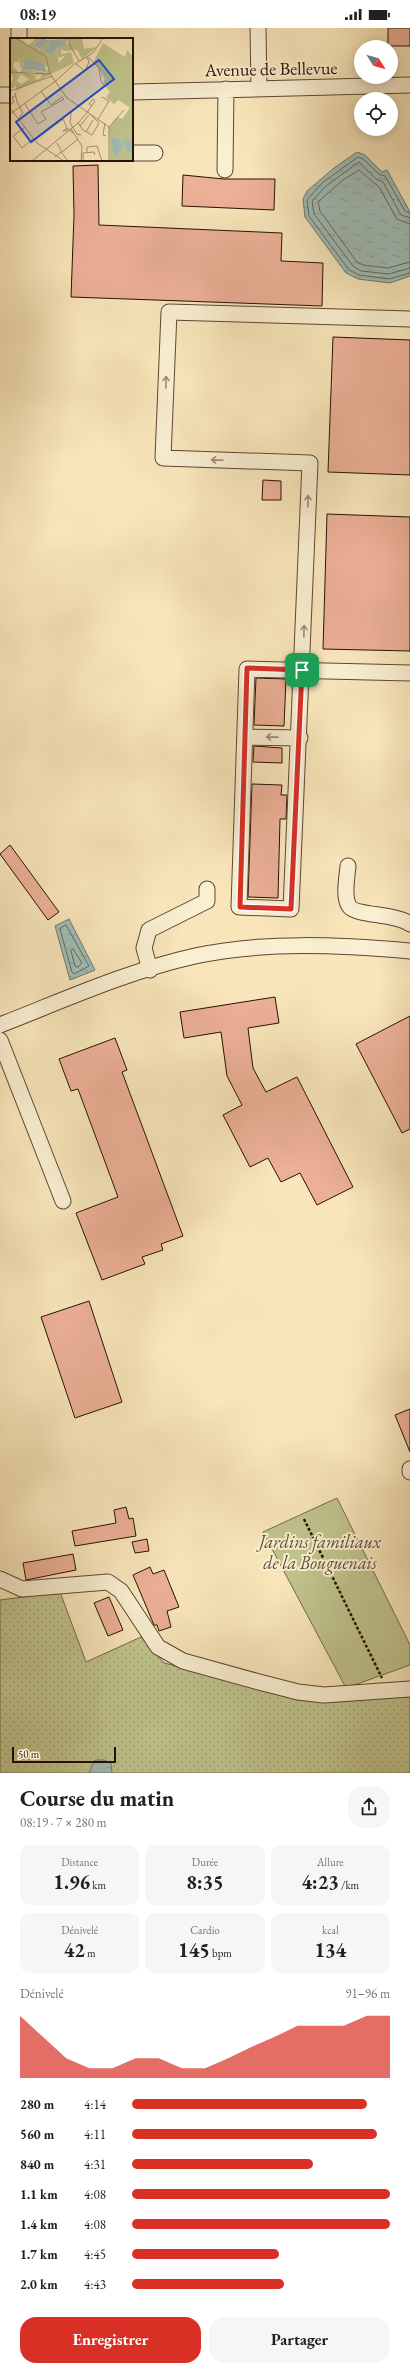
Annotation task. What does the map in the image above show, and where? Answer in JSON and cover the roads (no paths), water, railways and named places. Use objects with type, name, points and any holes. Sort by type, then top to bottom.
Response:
[{"type":"street","points":[[258,28],[259,88]]},
{"type":"street","name":"Avenue de Bellevue","points":[[133,92],[410,85]]},
{"type":"street","points":[[225,170],[226,89]]},
{"type":"street","points":[[133,153],[155,153]]},
{"type":"street","points":[[410,319],[169,312],[163,458],[310,463],[302,670],[300,738],[291,909],[240,907],[247,668],[302,670],[410,673]]},
{"type":"street","points":[[245,737],[300,738]]},
{"type":"street","points":[[348,866],[346,895],[349,907],[356,912],[393,916],[410,924]]},
{"type":"street","points":[[150,970],[144,948],[149,930],[207,901],[207,889]]},
{"type":"street","points":[[0,1025],[120,979],[174,962],[214,953],[301,944],[410,951]]},
{"type":"street","points":[[0,1040],[63,1201]]},
{"type":"street","points":[[0,1579],[22,1590],[108,1582],[121,1591],[158,1647],[183,1661],[259,1682],[298,1692],[324,1695],[410,1689]]},
{"type":"water","points":[[357,152],[365,155],[382,172],[387,170],[410,212],[410,276],[390,283],[358,279],[346,273],[305,217],[303,199],[307,191],[334,168]]},
{"type":"water","points":[[69,919],[95,970],[70,980],[55,926]]},
{"type":"water","points":[[95,1760],[104,1760],[111,1763],[112,1773],[89,1773]]},
{"type":"park label","name":"Jardins familiaux de la Bouguenais","points":[[320,1552]]}]
